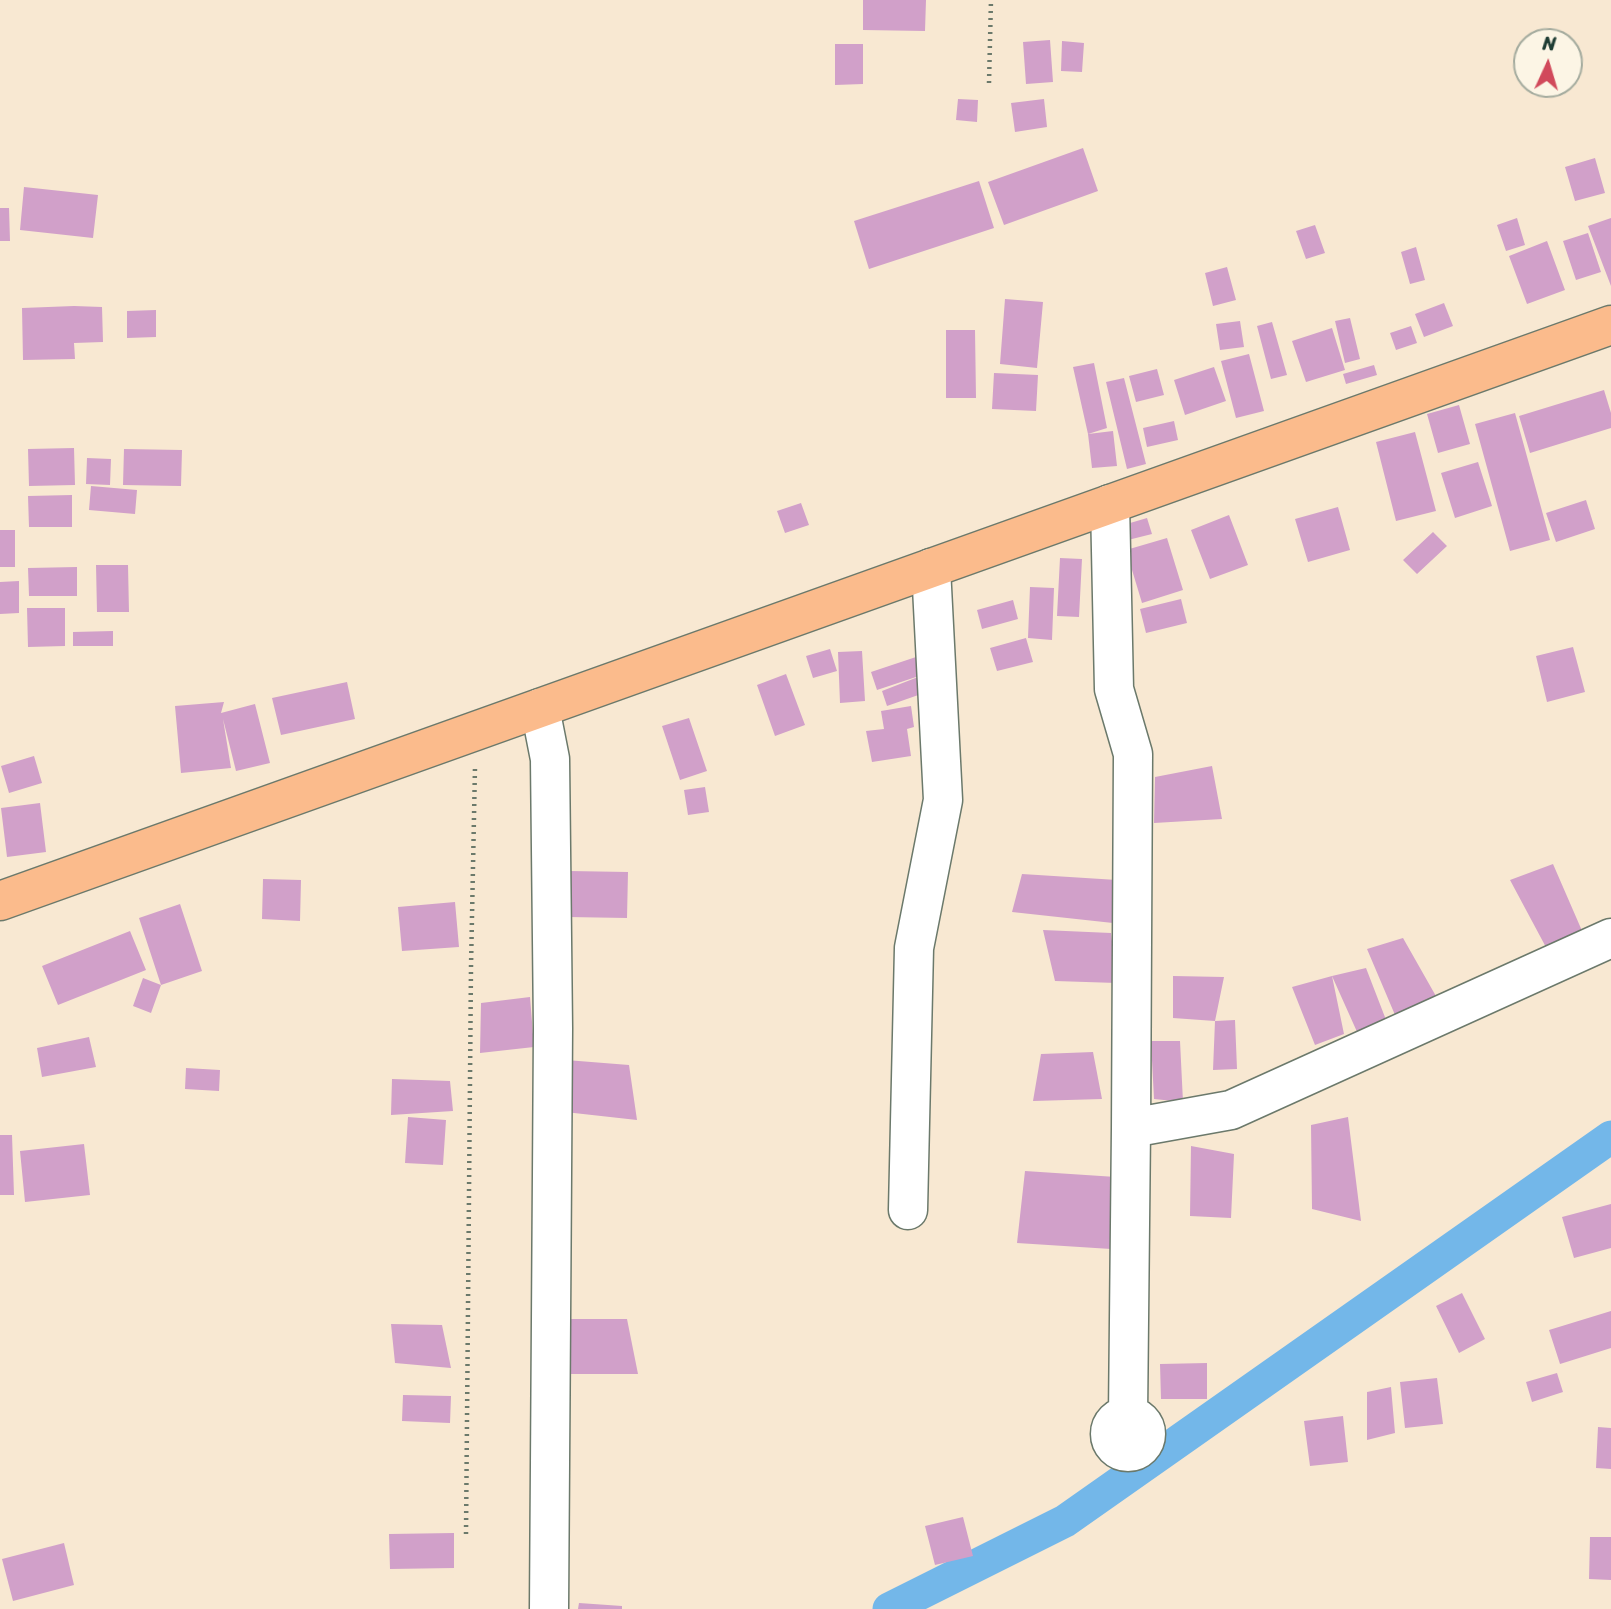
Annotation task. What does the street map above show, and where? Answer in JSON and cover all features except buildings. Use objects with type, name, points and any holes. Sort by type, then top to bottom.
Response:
[{"type":"main road","points":[[0,901],[1611,326]]},
{"type":"street","points":[[1110,504],[1114,689],[1133,754],[1128,1416]]},
{"type":"street","points":[[908,1210],[914,948],[943,800],[931,568]]},
{"type":"street","points":[[540,708],[550,759],[553,1029],[549,1609]]},
{"type":"street","points":[[1132,1128],[1231,1111],[1611,938]]},
{"type":"path","points":[[989,83],[990,0]]},
{"type":"path","points":[[466,1534],[476,731]]},
{"type":"waterway","points":[[889,1609],[1065,1521],[1611,1137]]}]
